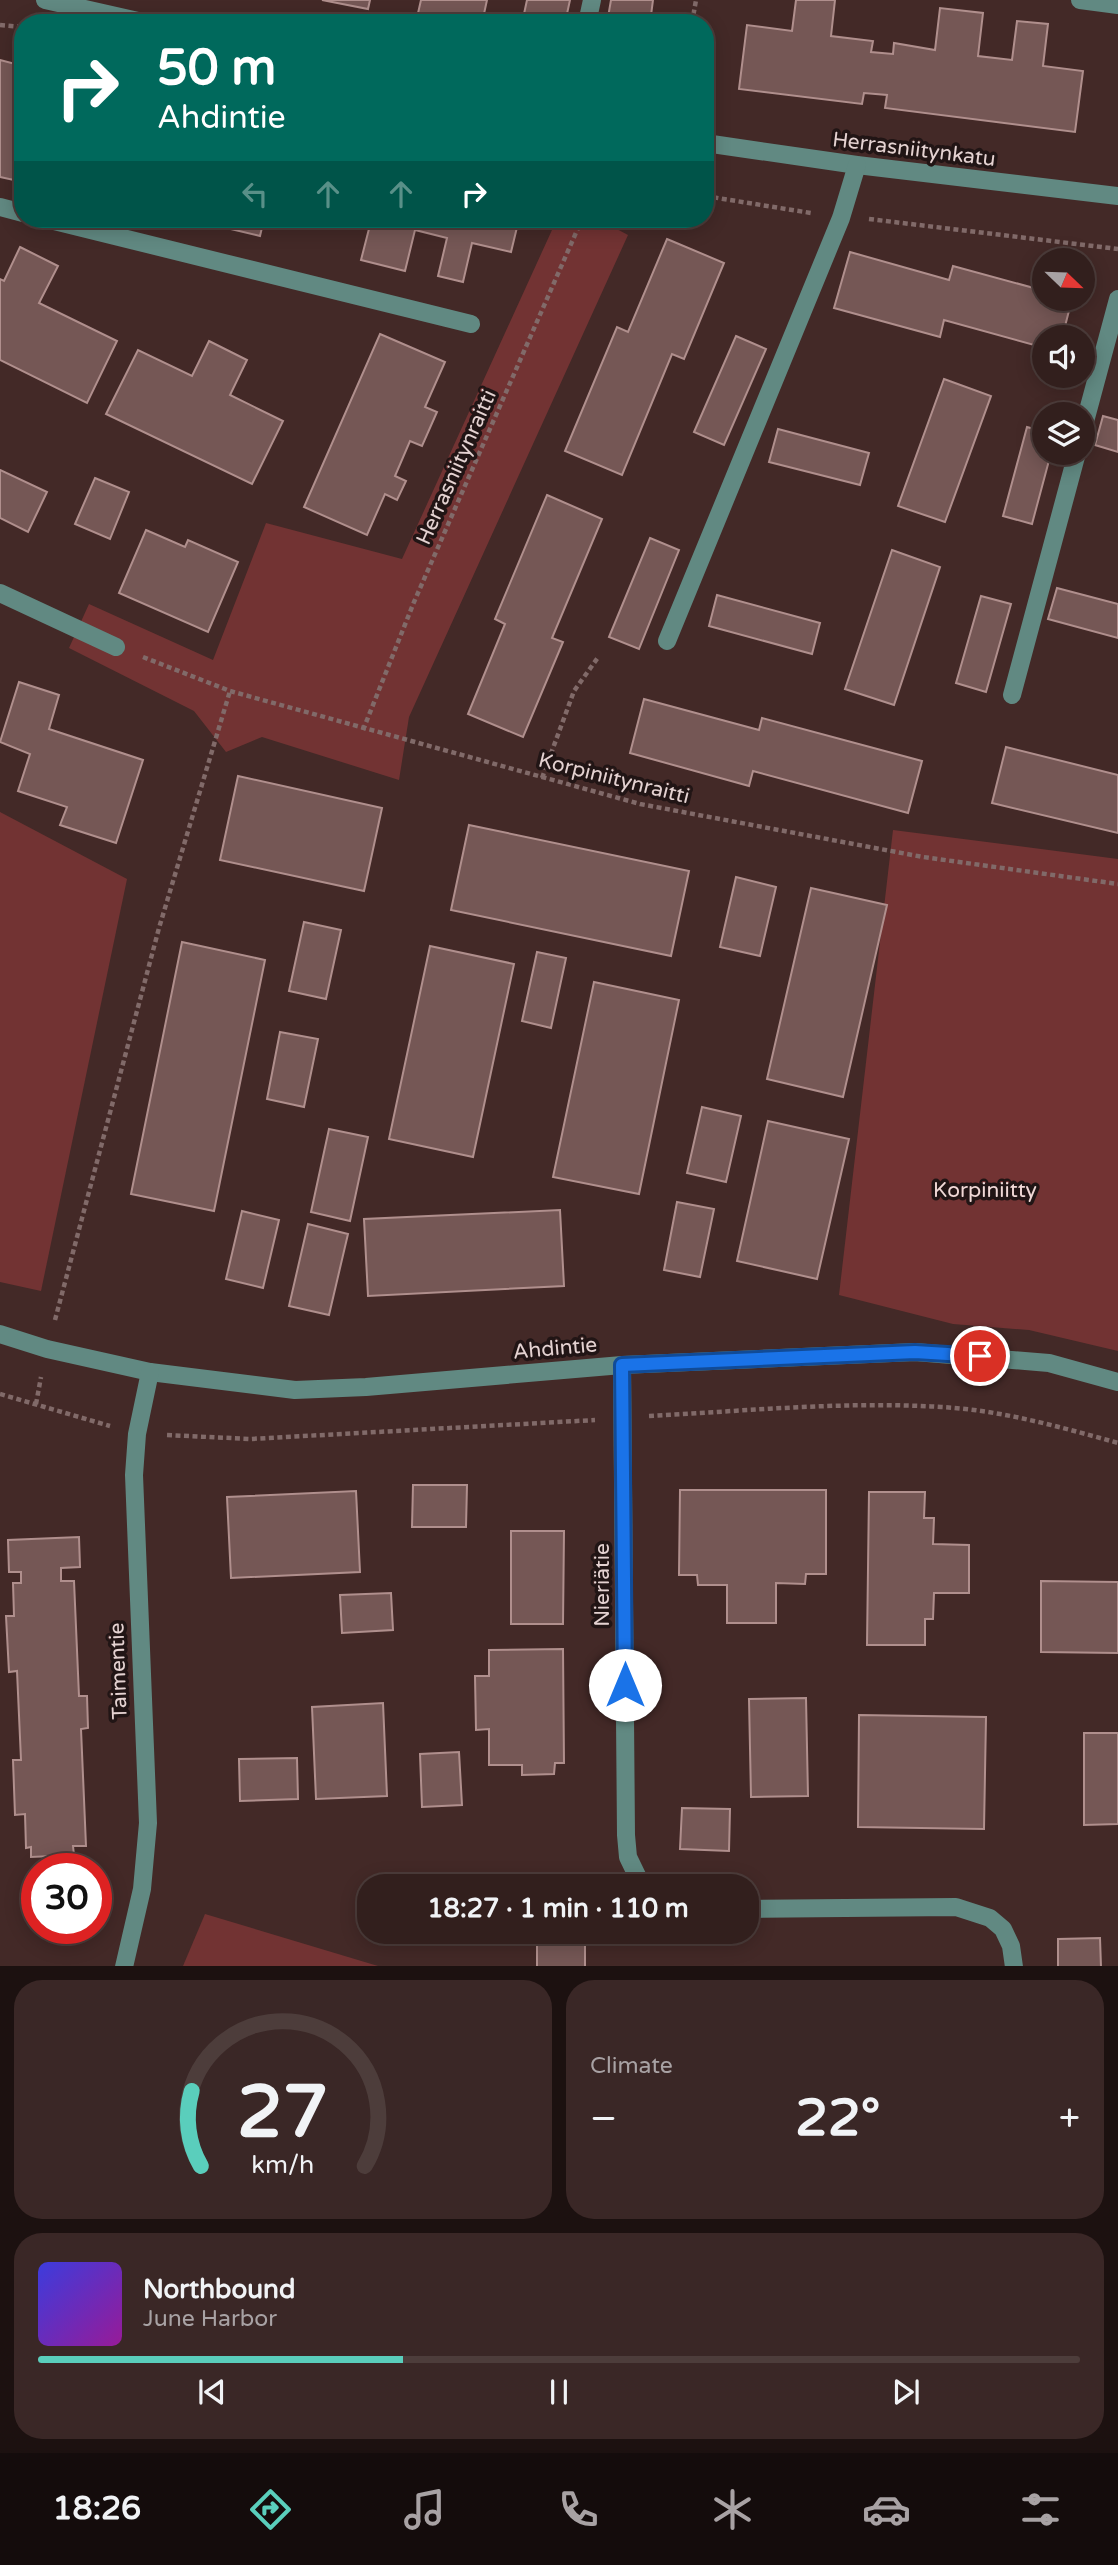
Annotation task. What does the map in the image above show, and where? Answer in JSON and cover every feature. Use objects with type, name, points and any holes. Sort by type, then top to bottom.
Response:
[{"type":"street","points":[[46,0],[107,14]]},
{"type":"street","points":[[1080,0],[1118,5]]},
{"type":"street","name":"Herrasniitynkatu","points":[[714,144],[857,165],[1118,196]]},
{"type":"street","points":[[667,640],[841,218],[857,165]]},
{"type":"street","points":[[82,228],[471,324]]},
{"type":"street","points":[[1090,402],[1118,299]]},
{"type":"street","points":[[1012,695],[1074,465]]},
{"type":"street","points":[[0,593],[116,647]]},
{"type":"street","name":"Ahdintie","points":[[0,1334],[47,1349],[150,1372],[295,1390],[366,1387],[622,1365],[915,1352],[1049,1363],[1118,1382]]},
{"type":"street","name":"Nieriätie","points":[[622,1365],[626,1835],[628,1857],[636,1874]]},
{"type":"street","name":"Taimentie","points":[[124,1966],[142,1889],[148,1823],[134,1515],[137,1434],[150,1372]]},
{"type":"street","points":[[759,1909],[956,1907],[990,1918],[1003,1929],[1011,1946],[1014,1966]]},
{"type":"path","points":[[714,198],[841,218],[896,221],[1118,249]]},
{"type":"path","name":"Herrasniitynraitti","points":[[363,730],[414,602],[578,228]]},
{"type":"path","name":"Korpiniitynraitti","points":[[116,647],[230,691],[363,730],[640,804],[923,857],[1118,884]]},
{"type":"path","points":[[542,778],[574,691],[598,656]]},
{"type":"path","points":[[36,1404],[47,1349],[159,928],[230,691]]},
{"type":"path","points":[[0,1394],[137,1434],[250,1439],[864,1405],[944,1407],[1014,1417],[1118,1443]]},
{"type":"green space","points":[[553,228],[615,228],[628,235],[409,717],[399,780],[262,737],[226,752],[194,711],[69,648],[89,604],[213,660],[266,523],[402,559]]},
{"type":"green space","points":[[0,812],[127,879],[41,1291],[0,1282]]},
{"type":"green space","name":"Korpiniitty","points":[[893,830],[1118,859],[1118,1351],[1029,1330],[953,1324],[839,1295]]},
{"type":"green space","points":[[205,1914],[378,1966],[183,1966]]},
{"type":"building","points":[[322,0],[370,0],[368,9]]},
{"type":"building","points":[[421,0],[487,0],[484,14],[418,14]]},
{"type":"building","points":[[527,0],[570,0],[567,14],[524,14]]},
{"type":"building","points":[[611,0],[653,0],[651,14],[609,14]]},
{"type":"building","points":[[796,0],[835,0],[831,36],[873,41],[871,52],[893,54],[894,43],[935,50],[940,8],[983,13],[978,56],[1012,60],[1017,21],[1048,24],[1043,66],[1083,71],[1075,132],[885,108],[887,95],[864,93],[862,104],[739,89],[747,25],[792,31]]},
{"type":"building","points":[[0,60],[14,64],[14,180],[0,177]]},
{"type":"building","points":[[226,228],[262,228],[260,236]]},
{"type":"building","points":[[369,228],[517,228],[511,252],[472,243],[463,282],[438,276],[447,238],[415,230],[405,271],[361,260]]},
{"type":"building","points":[[667,239],[724,263],[684,359],[672,354],[622,475],[565,451],[617,327],[628,332]]},
{"type":"building","points":[[20,247],[58,266],[39,303],[117,341],[87,403],[0,360],[0,279],[4,281]]},
{"type":"building","points":[[850,252],[949,280],[953,266],[1032,287],[1032,312],[1069,312],[1065,325],[1032,325],[1032,344],[944,320],[940,337],[834,308]]},
{"type":"building","points":[[380,334],[445,362],[425,407],[437,412],[422,446],[410,441],[395,476],[406,481],[397,500],[385,494],[367,535],[304,507]]},
{"type":"building","points":[[736,336],[766,349],[724,445],[694,432]]},
{"type":"building","points":[[209,341],[247,360],[230,395],[283,421],[252,484],[106,414],[138,350],[192,376]]},
{"type":"building","points":[[944,379],[991,396],[945,522],[898,506]]},
{"type":"building","points":[[1103,416],[1118,420],[1118,452],[1095,445]]},
{"type":"building","points":[[1027,427],[1032,428],[1032,465],[1048,465],[1032,524],[1003,516]]},
{"type":"building","points":[[778,429],[869,453],[860,485],[769,462]]},
{"type":"building","points":[[0,470],[47,492],[28,532],[0,518]]},
{"type":"building","points":[[95,478],[129,492],[110,539],[75,524]]},
{"type":"building","points":[[547,495],[602,519],[552,638],[563,642],[523,737],[468,714],[505,624],[495,619]]},
{"type":"building","points":[[146,530],[185,547],[188,540],[238,562],[208,632],[119,593]]},
{"type":"building","points":[[650,538],[679,550],[639,649],[609,637]]},
{"type":"building","points":[[892,550],[940,567],[894,705],[845,689]]},
{"type":"building","points":[[1057,588],[1118,604],[1118,638],[1048,619]]},
{"type":"building","points":[[717,595],[820,623],[812,654],[709,626]]},
{"type":"building","points":[[981,596],[1011,604],[986,692],[956,683]]},
{"type":"building","points":[[19,682],[59,695],[49,729],[143,760],[116,843],[60,825],[67,807],[18,791],[30,754],[0,742]]},
{"type":"building","points":[[644,699],[759,730],[762,718],[922,761],[908,813],[753,771],[749,786],[630,753]]},
{"type":"building","points":[[1006,747],[1118,775],[1118,833],[992,803]]},
{"type":"building","points":[[238,776],[382,808],[364,891],[220,860]]},
{"type":"building","points":[[469,825],[689,871],[671,956],[451,910]]},
{"type":"building","points":[[736,877],[776,887],[760,956],[720,947]]},
{"type":"building","points":[[811,888],[887,905],[843,1097],[767,1079]]},
{"type":"building","points":[[304,922],[341,930],[326,999],[289,991]]},
{"type":"building","points":[[182,942],[265,960],[214,1211],[131,1194]]},
{"type":"building","points":[[430,946],[514,964],[473,1157],[389,1139]]},
{"type":"building","points":[[537,952],[566,958],[551,1028],[522,1021]]},
{"type":"building","points":[[594,982],[679,1000],[639,1194],[553,1177]]},
{"type":"building","points":[[280,1032],[318,1039],[304,1107],[267,1099]]},
{"type":"building","points":[[702,1107],[741,1116],[726,1182],[687,1173]]},
{"type":"building","points":[[768,1121],[849,1139],[817,1279],[737,1261]]},
{"type":"building","points":[[329,1129],[368,1137],[350,1221],[311,1212]]},
{"type":"building","points":[[677,1202],[714,1209],[700,1277],[664,1270]]},
{"type":"building","points":[[560,1210],[564,1286],[368,1296],[364,1219]]},
{"type":"building","points":[[242,1211],[279,1220],[263,1288],[226,1279]]},
{"type":"building","points":[[308,1224],[348,1234],[329,1315],[289,1306]]},
{"type":"building","points":[[413,1485],[467,1485],[466,1527],[412,1527]]},
{"type":"building","points":[[680,1490],[826,1490],[826,1574],[806,1574],[805,1584],[776,1583],[776,1623],[727,1623],[727,1585],[698,1585],[697,1575],[679,1575]]},
{"type":"building","points":[[356,1491],[360,1572],[231,1578],[227,1497]]},
{"type":"building","points":[[869,1492],[925,1492],[924,1518],[934,1518],[933,1544],[969,1545],[969,1593],[934,1593],[933,1619],[925,1619],[925,1645],[867,1645]]},
{"type":"building","points":[[511,1531],[564,1531],[563,1624],[511,1624]]},
{"type":"building","points":[[79,1537],[80,1567],[61,1568],[61,1581],[74,1581],[79,1696],[87,1696],[88,1728],[81,1729],[86,1846],[73,1846],[74,1853],[31,1853],[31,1847],[26,1848],[25,1814],[15,1815],[13,1760],[21,1760],[17,1671],[9,1672],[6,1616],[14,1616],[13,1583],[21,1583],[21,1572],[9,1572],[8,1540]]},
{"type":"building","points":[[1041,1581],[1118,1582],[1118,1653],[1041,1652]]},
{"type":"building","points":[[391,1593],[393,1630],[342,1633],[340,1595]]},
{"type":"building","points":[[563,1649],[564,1763],[555,1763],[554,1774],[522,1775],[522,1765],[489,1765],[489,1729],[476,1730],[475,1676],[489,1676],[489,1650]]},
{"type":"building","points":[[806,1698],[808,1796],[751,1797],[749,1699]]},
{"type":"building","points":[[383,1703],[387,1796],[316,1799],[312,1707]]},
{"type":"building","points":[[859,1715],[986,1717],[984,1829],[858,1827]]},
{"type":"building","points":[[1084,1733],[1118,1733],[1118,1824],[1084,1825]]},
{"type":"building","points":[[459,1752],[462,1805],[422,1807],[420,1754]]},
{"type":"building","points":[[297,1758],[298,1799],[240,1801],[239,1759]]},
{"type":"building","points":[[682,1808],[730,1809],[729,1851],[680,1849]]},
{"type":"building","points":[[1100,1938],[1101,1966],[1058,1966],[1058,1939]]},
{"type":"building","points":[[537,1944],[585,1944],[585,1966],[537,1966]]},
{"type":"route","points":[[625,1685],[622,1365],[915,1352],[980,1356]]}]
